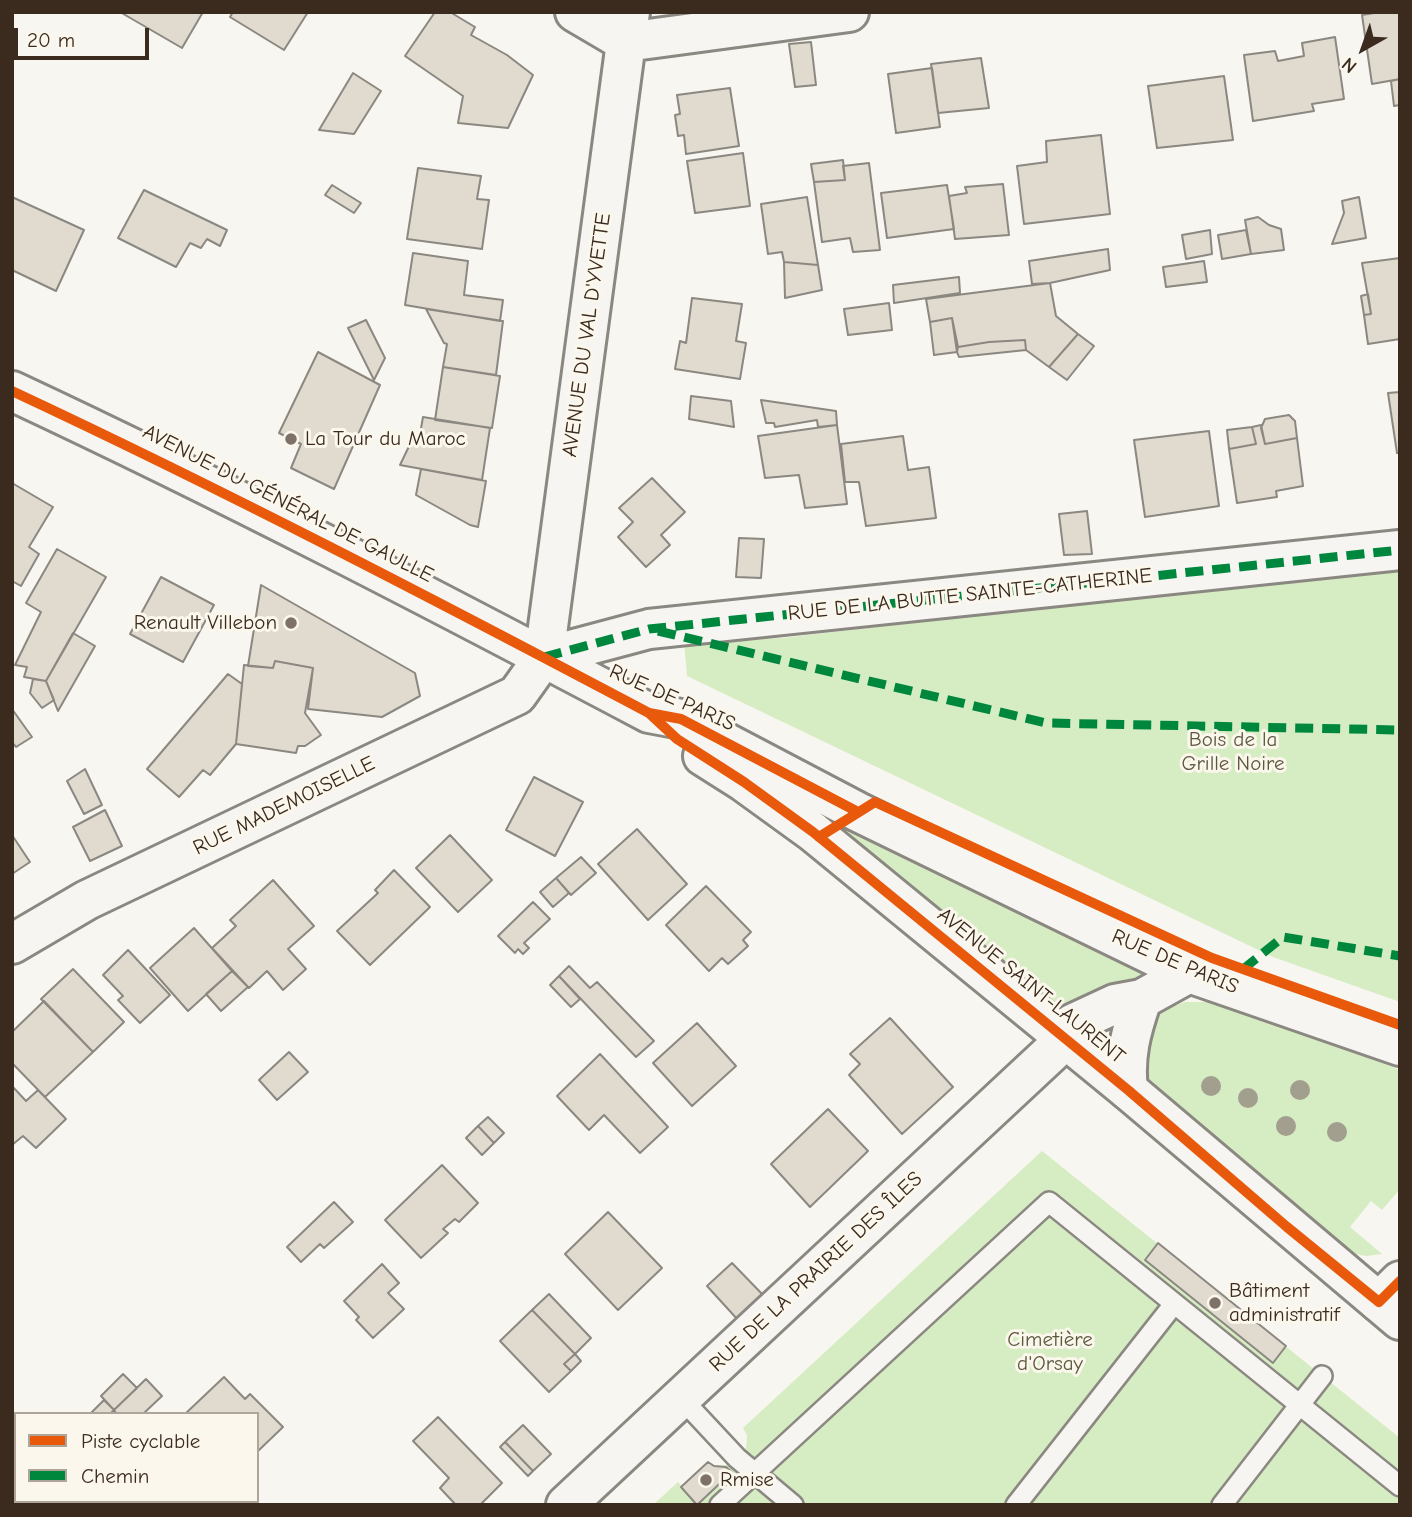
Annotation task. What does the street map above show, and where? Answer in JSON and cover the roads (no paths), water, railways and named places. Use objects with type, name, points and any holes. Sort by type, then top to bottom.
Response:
[{"type":"street","points":[[575,12],[628,27],[849,12]]},
{"type":"street","name":"AVENUE DU VAL D'YVETTE","points":[[544,657],[628,27]]},
{"type":"street","name":"AVENUE DU GÉNÉRAL DE GAULLE","points":[[12,391],[172,467],[544,657]]},
{"type":"street","name":"RUE DE LA BUTTE SAINTE-CATHERINE","points":[[544,657],[649,629],[1400,550]]},
{"type":"street","name":"RUE DE PARIS","points":[[544,657],[649,713],[681,719],[858,812],[1189,973],[1400,1046]]},
{"type":"street","name":"RUE MADEMOISELLE","points":[[12,944],[87,900],[517,695],[544,657]]},
{"type":"street","name":"AVENUE SAINT-LAURENT","points":[[649,713],[677,739],[744,782],[813,832],[1128,1090],[1286,1227],[1393,1301]]},
{"type":"street","name":"RUE DE LA PRAIRIE DES ÎLES","points":[[566,1505],[1053,1051],[1072,1024],[1115,1004],[1142,999],[1189,973]]},
{"type":"street","points":[[1128,1090],[1125,1067],[1133,1026],[1142,999]]},
{"type":"lane","points":[[720,1505],[1049,1202],[1400,1486]]},
{"type":"lane","points":[[1016,1505],[1174,1304]]},
{"type":"lane","points":[[1222,1505],[1302,1406],[1322,1376]]},
{"type":"lane","points":[[681,1398],[737,1458],[793,1505]]},
{"type":"place","name":"La Tour du Maroc","points":[[291,439]]},
{"type":"place","name":"Renault Villebon","points":[[291,623]]},
{"type":"place","name":"Bâtiment administratif","points":[[1215,1303]]},
{"type":"place","name":"Rmise","points":[[706,1480]]},
{"type":"park label","name":"Bois de la Grille Noire","points":[[1233,752]]},
{"type":"park label","name":"Cimetière d'Orsay","points":[[1050,1352]]}]
